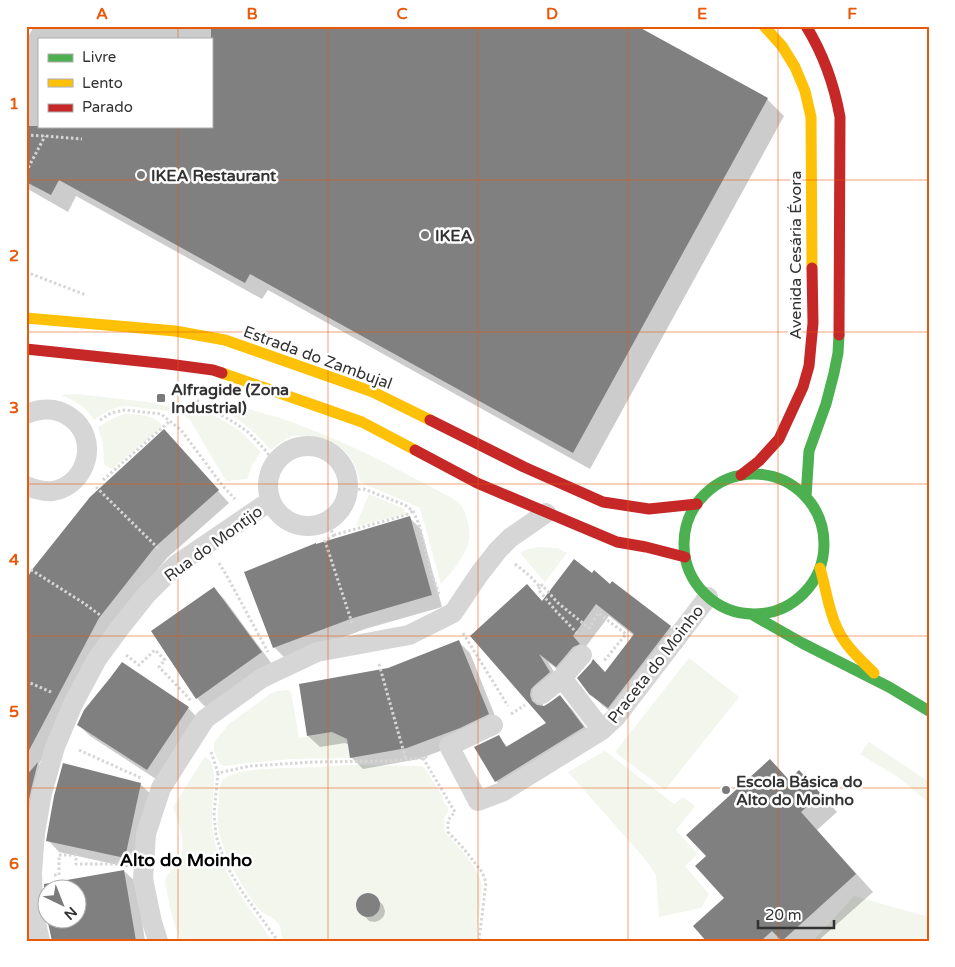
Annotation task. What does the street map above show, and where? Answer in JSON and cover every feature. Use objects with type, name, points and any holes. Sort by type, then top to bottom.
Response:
[{"type":"street","name":"Avenida Cesária Évora","points":[[741,475],[759,461],[779,439],[803,387],[809,366],[813,323],[811,117],[808,98],[795,64],[784,48],[764,26]]},
{"type":"street","points":[[806,26],[817,43],[828,67],[840,117],[840,333],[834,374],[826,404],[809,451],[806,497]]},
{"type":"street","name":"Estrada do Zambujal","points":[[26,318],[175,331],[225,340],[373,392],[524,467],[603,502],[649,509],[697,504]]},
{"type":"street","points":[[26,349],[213,370],[362,422],[476,483],[618,542],[685,557]]},
{"type":"street","points":[[26,414],[36,410],[50,409],[64,412],[76,420],[83,431],[87,443],[87,456],[83,469],[76,479],[65,487],[52,491],[39,491],[26,487]]},
{"type":"street","points":[[275,464],[284,454],[296,448],[308,446],[321,448],[342,464],[347,476],[348,490],[344,503],[330,529]]},
{"type":"street","name":"Rua do Montijo","points":[[275,464],[269,476],[268,488],[270,501],[277,513],[287,521],[300,526],[330,529]]},
{"type":"street","points":[[750,614],[772,611],[792,602],[809,587],[820,568],[824,553],[821,523],[815,509],[806,497],[793,485],[777,477],[759,474],[741,475],[724,481],[709,490],[697,504],[688,520],[684,538],[685,557],[690,572],[698,585],[708,597],[721,606],[750,614],[889,687],[929,711]]},
{"type":"street","name":"Rua do Montijo","points":[[40,941],[34,910],[32,872],[35,833],[42,793],[55,747],[71,708],[97,659],[118,629],[146,595],[176,565],[270,501]]},
{"type":"street","points":[[158,941],[152,922],[144,879],[146,834],[161,788],[205,719],[262,678],[317,652],[408,635],[453,613],[498,550],[510,538],[546,513]]},
{"type":"street","points":[[820,568],[837,628],[859,659],[889,687]]},
{"type":"street","name":"Praceta do Moinho","points":[[449,746],[478,801],[502,792],[602,730],[616,717],[708,597]]},
{"type":"street","points":[[542,694],[591,656]]},
{"type":"street","name":"Praceta do Moinho","points":[[562,678],[602,730]]},
{"type":"street","points":[[449,746],[493,725]]},
{"type":"path","points":[[26,136],[82,139]]},
{"type":"path","points":[[26,172],[45,136]]},
{"type":"path","points":[[26,272],[90,296]]},
{"type":"path","points":[[197,400],[203,408],[214,411],[248,432],[266,451],[275,464]]},
{"type":"path","points":[[83,431],[111,413],[125,410],[161,414],[180,430],[222,485],[250,515]]},
{"type":"path","points":[[76,479],[95,486],[112,474],[170,421]]},
{"type":"path","points":[[98,489],[176,565]]},
{"type":"path","points":[[348,490],[364,489],[405,505],[413,511],[419,524],[431,572]]},
{"type":"path","points":[[347,606],[325,541],[330,529],[406,515],[413,511]]},
{"type":"path","points":[[509,559],[530,576],[540,587],[538,589],[555,610],[580,635]]},
{"type":"path","points":[[26,568],[34,571],[82,602]]},
{"type":"path","points":[[228,578],[255,630]]},
{"type":"path","points":[[540,587],[542,585],[558,603],[588,628],[598,613],[626,634],[604,661],[591,656]]},
{"type":"path","points":[[465,638],[501,696]]},
{"type":"path","points":[[144,660],[155,650],[165,660],[159,667],[185,694]]},
{"type":"path","points":[[380,669],[406,760]]},
{"type":"path","points":[[26,681],[46,689]]},
{"type":"path","points":[[493,725],[542,694]]},
{"type":"path","points":[[205,719],[212,756],[218,773],[214,813],[216,836],[226,865],[248,900],[278,941]]},
{"type":"path","points":[[218,773],[250,766],[313,762],[406,760],[423,758],[449,746]]},
{"type":"path","points":[[79,750],[134,773]]},
{"type":"path","points":[[423,758],[455,812],[448,820],[448,832],[482,872],[486,882],[479,941]]},
{"type":"path","points":[[60,869],[60,855],[76,855],[76,864],[111,864]]},
{"type":"shaded area","points":[[77,394],[147,402],[213,415],[240,431],[261,452],[252,465],[247,479],[226,481],[190,420],[184,415],[178,412],[127,406],[110,410],[94,420],[80,404],[60,395]]},
{"type":"shaded area","points":[[208,401],[268,414],[295,423],[349,445],[452,498],[462,507],[466,517],[469,540],[466,551],[441,584],[420,508],[360,482],[354,463],[335,443],[323,438],[296,436],[285,439],[271,450],[243,423],[209,404]]},
{"type":"shaded area","points":[[125,414],[154,418],[161,424],[161,428],[113,468],[110,468],[104,462],[103,443],[98,427]]},
{"type":"shaded area","points":[[369,494],[403,508],[406,514],[358,526],[357,523]]},
{"type":"shaded area","points":[[539,547],[557,548],[567,553],[545,582],[520,553]]},
{"type":"shaded area","points":[[689,658],[739,697],[665,790],[615,752]]},
{"type":"shaded area","points":[[288,690],[291,692],[299,738],[345,730],[350,758],[292,759],[224,766],[220,764],[214,751],[214,743],[229,724],[270,694]]},
{"type":"shaded area","points":[[869,742],[929,782],[929,803],[898,777],[860,754]]},
{"type":"shaded area","points":[[605,751],[674,804],[683,797],[695,806],[676,830],[698,854],[685,866],[709,894],[701,908],[659,917],[656,875],[645,859],[568,772]]},
{"type":"shaded area","points":[[206,757],[211,761],[214,775],[212,827],[220,858],[235,887],[272,941],[181,941],[176,929],[165,881],[168,874],[178,863],[182,850],[180,827],[173,807]]},
{"type":"shaded area","points":[[350,765],[424,767],[448,808],[444,819],[445,832],[472,864],[480,879],[482,887],[476,941],[284,941],[278,923],[257,907],[233,868],[223,846],[218,825],[221,782],[229,776],[248,771]],"holes":[[[367,892],[380,903],[375,915],[370,917],[364,915],[356,907],[359,896]]]},
{"type":"shaded area","points":[[854,896],[929,917],[929,933],[925,941],[813,941]]},
{"type":"building","name":"IKEA","points":[[211,26],[637,26],[768,98],[573,453],[250,274],[245,283],[59,180],[51,195],[26,182],[26,126],[38,126],[38,128],[212,128]]},
{"type":"building","points":[[164,429],[219,490],[155,547],[99,618],[26,756],[26,581],[31,571],[90,497]]},
{"type":"building","points":[[410,516],[432,595],[353,618],[273,648],[244,572],[316,543]]},
{"type":"building","points":[[574,559],[592,573],[594,570],[610,584],[612,581],[671,626],[608,708],[589,694],[577,678],[593,659],[605,672],[634,634],[596,604],[573,636],[580,644],[573,647],[556,667],[539,654],[550,672],[531,689],[532,701],[537,705],[544,706],[560,695],[584,727],[495,782],[474,747],[499,735],[506,747],[546,723],[470,636],[527,584],[542,601]]},
{"type":"building","points":[[214,587],[262,652],[196,699],[151,631]]},
{"type":"building","points":[[459,640],[489,714],[460,728],[407,748],[350,758],[347,739],[332,732],[307,736],[299,684],[388,668]]},
{"type":"building","points":[[122,662],[189,707],[147,770],[77,725],[84,710]]},
{"type":"building","points":[[770,759],[789,780],[799,770],[821,794],[801,812],[856,874],[782,941],[772,931],[761,941],[706,941],[693,926],[724,898],[695,866],[706,856],[686,835]]},
{"type":"building","points":[[38,762],[31,790],[26,814],[26,776]]},
{"type":"building","points":[[63,763],[141,783],[125,858],[46,841],[54,796]]},
{"type":"building","points":[[124,870],[136,941],[52,941],[50,930],[88,930],[88,880],[67,880]]},
{"type":"building","points":[[368,893],[373,894],[379,900],[379,910],[373,916],[368,917],[363,916],[357,910],[356,905],[357,900],[363,894]]},
{"type":"traffic: fast","points":[[806,497],[809,451],[826,404],[838,353],[839,335]]},
{"type":"traffic: fast","points":[[754,474],[781,480],[793,486],[803,495],[812,505],[818,517],[824,544],[818,571],[812,583],[803,593],[793,602],[781,608],[754,614],[727,608],[715,602],[705,593],[696,583],[690,571],[684,544],[690,517],[696,505],[705,495],[715,486],[727,480],[754,474]]},
{"type":"traffic: fast","points":[[751,614],[802,643],[889,687],[929,711]]},
{"type":"traffic: slow","points":[[764,26],[782,46],[795,67],[805,91],[811,117],[812,268]]},
{"type":"traffic: slow","points":[[26,318],[175,331],[225,340],[373,392],[430,420]]},
{"type":"traffic: slow","points":[[222,373],[362,422],[415,450]]},
{"type":"traffic: slow","points":[[820,568],[831,613],[840,635],[853,652],[874,673]]},
{"type":"traffic: jam","points":[[806,26],[828,70],[840,117],[839,335]]},
{"type":"traffic: jam","points":[[741,475],[759,461],[779,439],[803,387],[809,366],[813,323],[812,268]]},
{"type":"traffic: jam","points":[[26,349],[168,364],[222,373]]},
{"type":"traffic: jam","points":[[430,420],[524,467],[603,502],[649,509],[697,504]]},
{"type":"traffic: jam","points":[[415,450],[477,483],[617,542],[685,557]]},
{"type":"place","name":"IKEA Restaurant","points":[[141,175]]},
{"type":"place","name":"IKEA","points":[[425,235]]},
{"type":"place","name":"Alfragide (Zona Industrial)","points":[[161,398]]},
{"type":"place","name":"Escola Básica do Alto do Moinho","points":[[726,790]]},
{"type":"district","name":"Alto do Moinho","points":[[186,860]]}]
